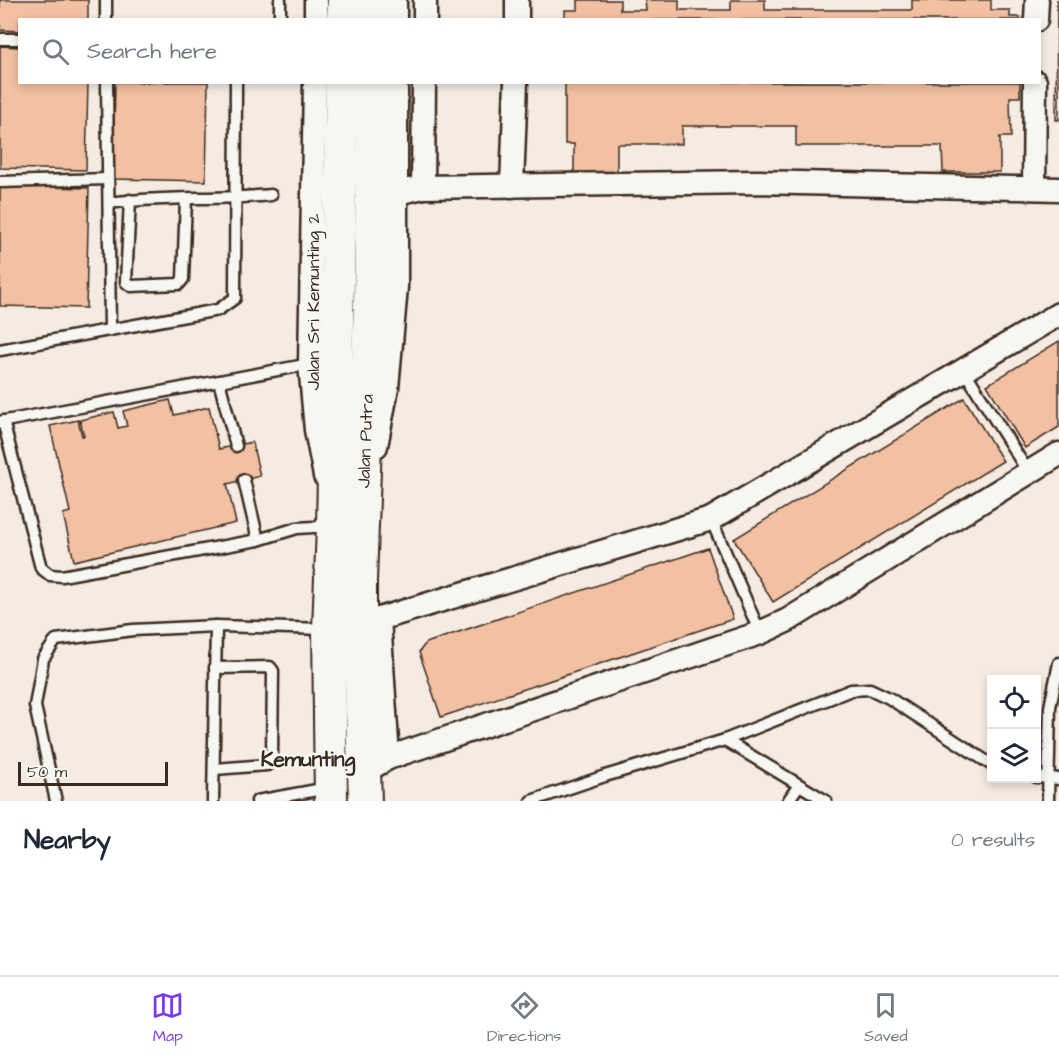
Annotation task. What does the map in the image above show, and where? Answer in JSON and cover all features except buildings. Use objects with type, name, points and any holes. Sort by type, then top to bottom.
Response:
[{"type":"main road","points":[[344,0],[344,18]]},
{"type":"main road","points":[[375,0],[375,18]]},
{"type":"main road","name":"Jalan Putra","points":[[342,84],[337,301],[343,521],[370,621],[372,777]]},
{"type":"main road","name":"Jalan Putra","points":[[331,794],[329,629],[370,304],[374,84]]},
{"type":"street","points":[[316,0],[316,18]]},
{"type":"street","points":[[395,0],[395,18]]},
{"type":"street","points":[[425,0],[425,18]]},
{"type":"street","points":[[517,0],[517,18]]},
{"type":"street","points":[[1036,18],[1037,0]]},
{"type":"street","name":"Jalan Sri Kemunting 2","points":[[315,84],[310,364],[316,430],[343,521]]},
{"type":"street","points":[[343,521],[387,388],[396,287],[396,84]]},
{"type":"street","points":[[423,188],[424,84]]},
{"type":"street","points":[[512,186],[516,84]]},
{"type":"street","points":[[1034,188],[1035,84]]},
{"type":"street","points":[[397,193],[423,188],[756,182],[1059,189]]},
{"type":"street","points":[[370,621],[711,519],[1059,314]]},
{"type":"street","points":[[372,777],[760,633],[788,620],[1059,454]]},
{"type":"lane","points":[[106,0],[106,18]]},
{"type":"lane","points":[[280,0],[280,18]]},
{"type":"lane","points":[[0,39],[18,39]]},
{"type":"lane","points":[[107,84],[110,330]]},
{"type":"lane","points":[[0,350],[218,310],[235,297],[236,84]]},
{"type":"lane","points":[[0,182],[108,179]]},
{"type":"lane","points":[[108,203],[130,200],[271,195]]},
{"type":"lane","points":[[130,200],[126,282],[131,286],[179,284],[183,279],[186,199]]},
{"type":"lane","points":[[310,364],[2,422],[41,568],[50,575],[62,576],[258,540],[297,528],[343,521]]},
{"type":"lane","points":[[963,370],[1028,472]]},
{"type":"lane","points":[[219,381],[236,446]]},
{"type":"lane","points":[[244,480],[258,540]]},
{"type":"lane","points":[[711,519],[760,633]]},
{"type":"lane","points":[[56,801],[35,706],[43,659],[56,640],[133,630],[216,626],[329,629]]},
{"type":"lane","points":[[213,801],[216,626]]},
{"type":"lane","points":[[1048,801],[1042,778],[1050,707],[1059,663]]},
{"type":"lane","points":[[215,668],[270,667],[273,671],[272,762],[267,765],[215,769]]},
{"type":"lane","points":[[531,801],[725,740],[851,690],[870,689],[889,698],[987,762]]},
{"type":"lane","points":[[725,740],[826,801]]},
{"type":"lane","points":[[1042,778],[1059,778]]},
{"type":"lane","points":[[788,801],[799,785]]},
{"type":"lane","points":[[257,801],[331,794]]},
{"type":"district","name":"Kemunting","points":[[308,759]]}]
